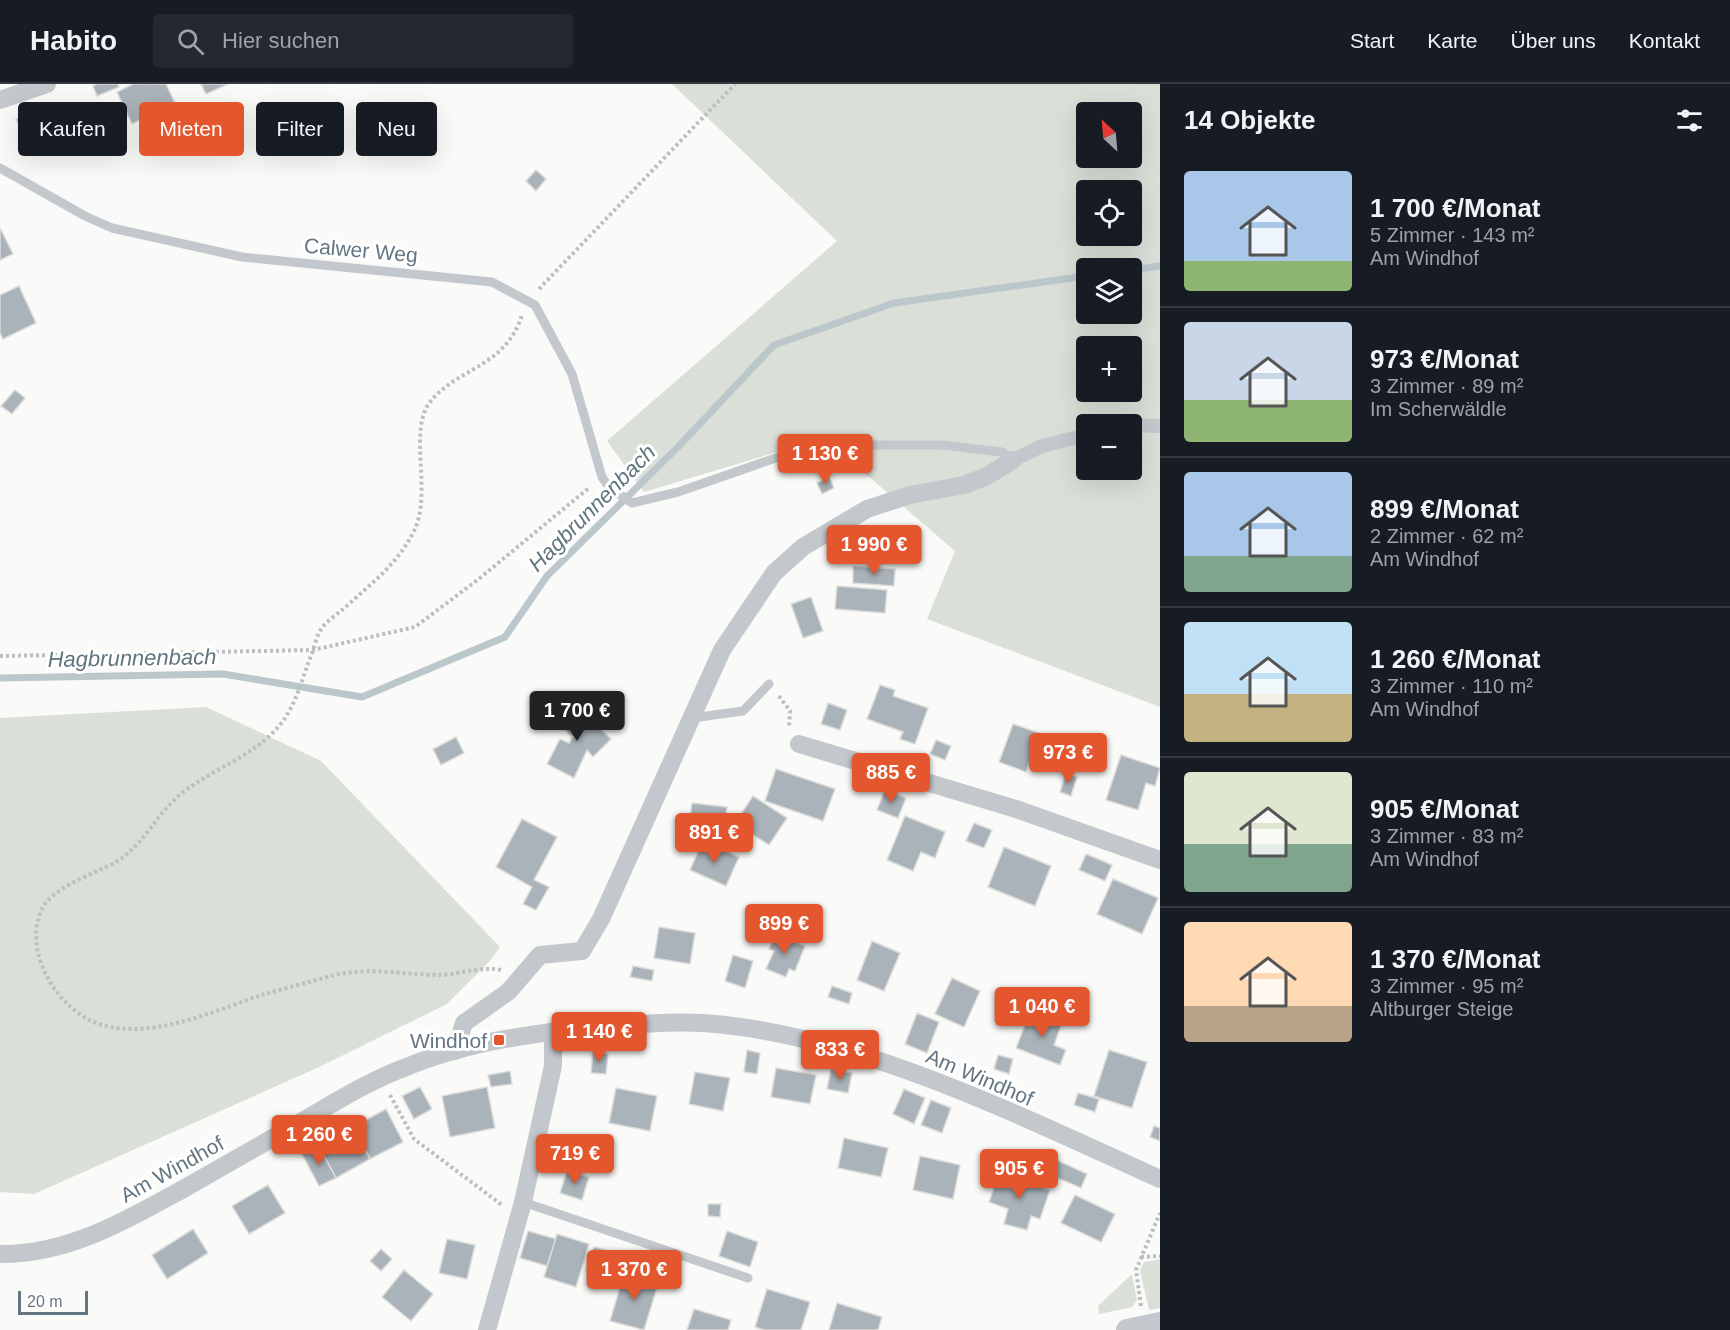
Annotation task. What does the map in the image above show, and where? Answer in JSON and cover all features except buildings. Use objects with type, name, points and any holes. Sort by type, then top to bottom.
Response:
[{"type":"street","points":[[0,100],[47,84]]},
{"type":"street","points":[[1142,425],[1160,426]]},
{"type":"street","points":[[455,1051],[464,1023],[508,992],[540,955],[582,951],[601,919],[722,650],[774,573],[803,547],[867,509],[910,495],[964,485],[987,476],[1013,459],[1042,446],[1076,438]]},
{"type":"street","points":[[794,736],[1016,809],[1160,860]]},
{"type":"street","name":"Am Windhof","points":[[0,1254],[52,1249],[118,1225],[408,1066],[455,1051],[553,1031],[655,1023],[704,1023],[760,1030],[843,1050],[966,1095],[1160,1179]]},
{"type":"street","points":[[487,1330],[521,1207],[553,1066],[553,1031]]},
{"type":"lane","name":"Calwer Weg","points":[[0,168],[85,216],[112,228],[242,257],[492,282],[535,305],[572,374],[605,482]]},
{"type":"lane","points":[[605,482],[632,503],[678,492],[796,451],[829,447],[942,445],[1002,452],[1013,459]]},
{"type":"lane","points":[[692,718],[743,711],[769,684]]},
{"type":"lane","points":[[521,1207],[748,1278]]},
{"type":"path","points":[[516,984],[499,968],[441,975],[367,972],[334,975],[201,1015],[141,1030],[106,1026],[85,1019],[66,1002],[38,958],[34,935],[43,905],[87,873],[117,861],[181,794],[249,753],[279,727],[294,702],[321,629],[401,555],[416,525],[423,490],[420,425],[430,403],[450,385],[497,356],[522,318],[523,300],[546,285],[732,85]]},
{"type":"path","points":[[0,656],[313,650],[415,627],[605,482]]},
{"type":"path","points":[[769,684],[790,711],[794,736]]},
{"type":"path","points":[[381,1079],[414,1139],[502,1205],[521,1207]]},
{"type":"path","points":[[1143,1327],[1136,1270],[1160,1213]]},
{"type":"path","points":[[1141,1257],[1160,1256]]},
{"type":"shaded area","points":[[672,84],[1160,84],[1160,707],[927,619],[955,551],[824,438],[644,492],[607,441],[837,241]]},
{"type":"shaded area","points":[[206,707],[321,761],[500,947],[489,962],[447,1004],[317,1068],[34,1194],[0,1192],[0,718]]},
{"type":"shaded area","points":[[1160,1259],[1160,1308],[1149,1310],[1140,1271],[1144,1262]]},
{"type":"shaded area","points":[[1132,1274],[1137,1300],[1132,1307],[1099,1314],[1098,1306]]},
{"type":"waterway","name":"Hagbrunnenbach","points":[[1142,268],[1160,266]]},
{"type":"waterway","name":"Hagbrunnenbach","points":[[0,678],[223,674],[362,697],[505,637],[547,576],[678,447],[774,345],[894,303],[1076,277]]},
{"type":"place","name":"Windhof","points":[[499,1040]]}]
